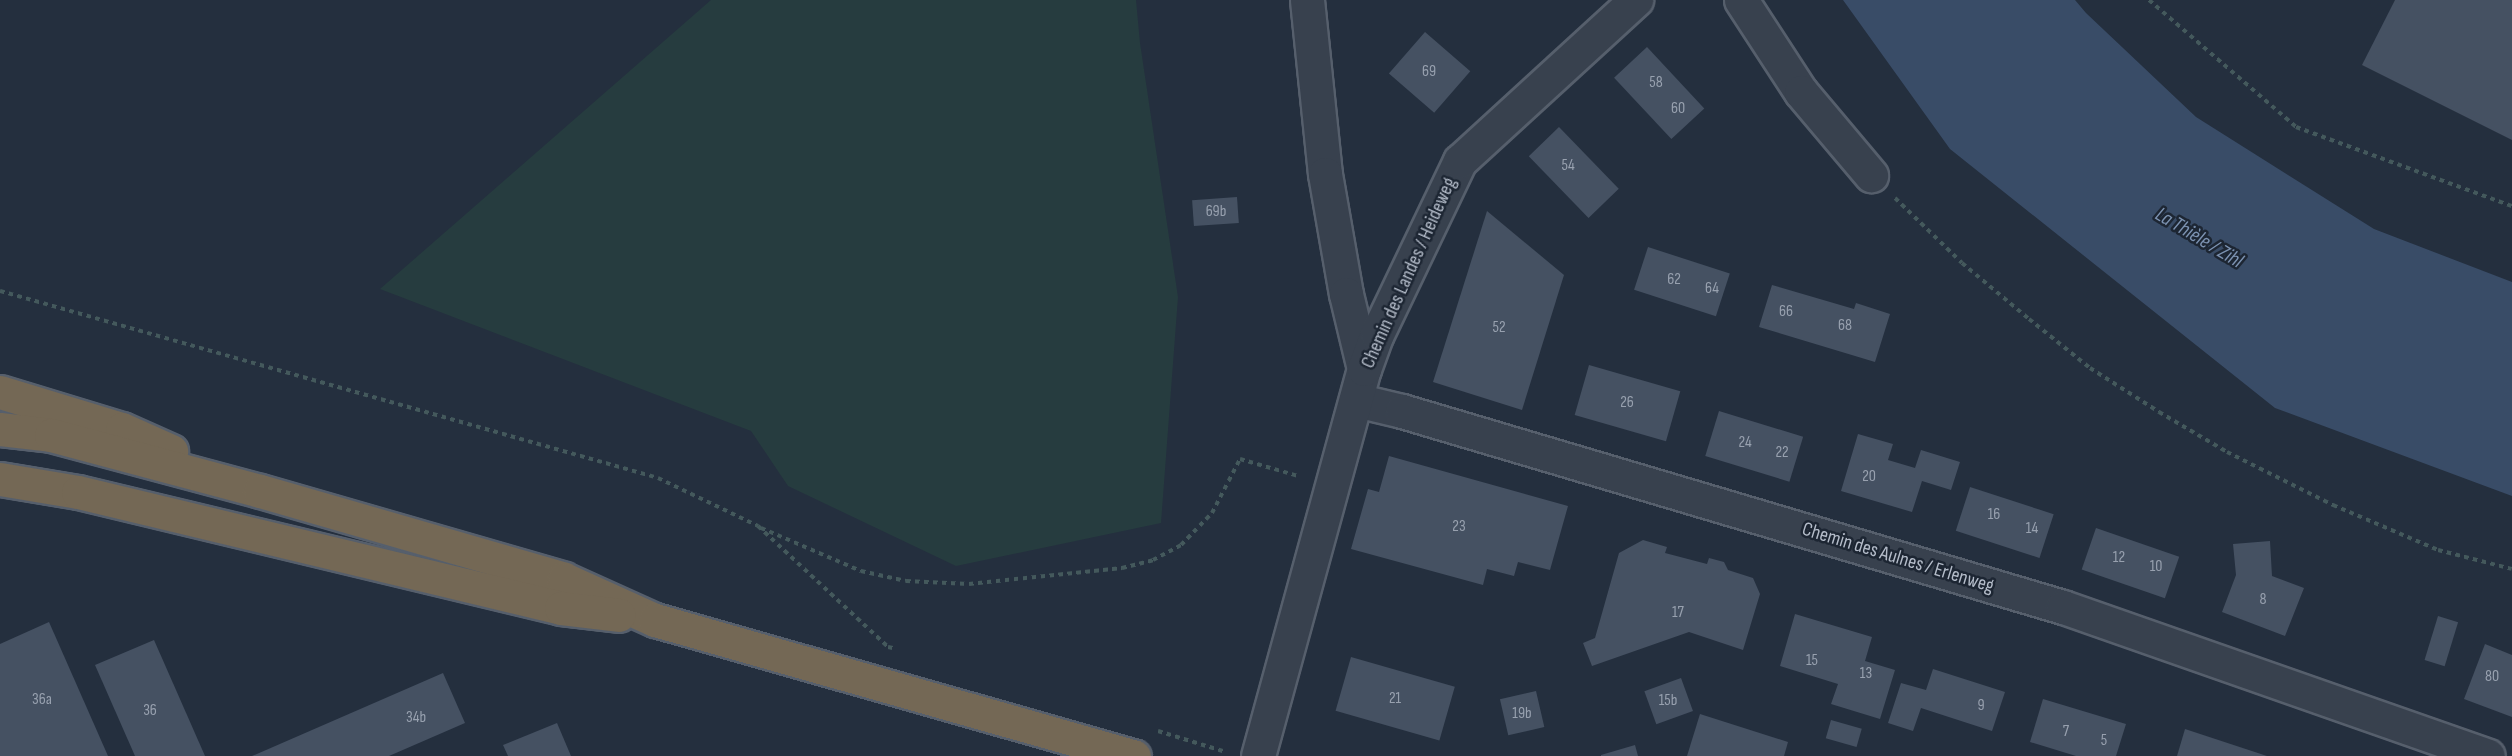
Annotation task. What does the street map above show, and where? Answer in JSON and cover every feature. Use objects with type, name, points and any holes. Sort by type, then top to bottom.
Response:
[{"type":"highway","points":[[0,392],[122,429],[260,490]]},
{"type":"highway","points":[[0,429],[51,435],[260,490],[564,579],[655,620],[1134,756]]},
{"type":"highway","points":[[0,479],[78,492],[433,575],[561,608],[655,620]]},
{"type":"street","points":[[1307,0],[1326,174],[1360,385]]},
{"type":"street","name":"Chemin des Landes / Heideweg","points":[[1258,756],[1360,385],[1377,334],[1460,161],[1636,0]]},
{"type":"street","points":[[1741,0],[1801,92],[1871,175]]},
{"type":"street","name":"Chemin des Aulnes / Erlenweg","points":[[1360,385],[1402,411],[2063,607],[2488,756]]},
{"type":"path","points":[[2149,0],[2296,127],[2512,206]]},
{"type":"path","points":[[1871,175],[1962,262],[2029,319],[2090,368],[2159,412],[2227,452],[2332,504],[2438,550],[2512,569]]},
{"type":"path","points":[[0,291],[658,478],[758,526],[861,571],[906,581],[969,584],[1122,568],[1153,560],[1181,545],[1212,513],[1240,459],[1332,486]]},
{"type":"path","points":[[758,526],[888,647]]},
{"type":"green space","points":[[711,0],[1136,0],[1140,43],[1178,297],[1161,523],[956,566],[788,486],[751,431],[380,289]]},
{"type":"water","name":"La Thièle / Zihl","points":[[1843,0],[2075,0],[2196,117],[2374,229],[2512,282],[2512,496],[2275,408],[1950,149]]},
{"type":"building","points":[[2395,0],[2512,0],[2512,140],[2362,65]]},
{"type":"building","points":[[1425,32],[1470,71],[1434,113],[1389,74]]},
{"type":"building","points":[[1647,47],[1704,108],[1671,139],[1614,78]]},
{"type":"building","points":[[1559,127],[1619,189],[1589,218],[1529,156]]},
{"type":"building","points":[[1237,197],[1239,223],[1194,226],[1192,200]]},
{"type":"building","points":[[1487,211],[1564,275],[1522,410],[1433,382]]},
{"type":"building","points":[[1648,247],[1730,274],[1716,316],[1634,290]]},
{"type":"building","points":[[1772,285],[1854,309],[1856,303],[1890,314],[1875,362],[1759,327]]},
{"type":"building","points":[[1589,365],[1680,391],[1666,441],[1575,415]]},
{"type":"building","points":[[1719,411],[1803,437],[1789,482],[1705,456]]},
{"type":"building","points":[[1858,434],[1893,444],[1888,460],[1915,468],[1921,450],[1960,462],[1951,490],[1922,481],[1912,512],[1841,491]]},
{"type":"building","points":[[1389,456],[1568,506],[1550,570],[1518,562],[1514,576],[1487,569],[1483,585],[1351,549],[1368,489],[1379,492]]},
{"type":"building","points":[[1970,487],[2054,514],[2039,558],[1956,531]]},
{"type":"building","points":[[2096,528],[2179,557],[2165,598],[2082,570]]},
{"type":"building","points":[[1643,540],[1667,547],[1665,553],[1707,564],[1709,558],[1724,562],[1728,570],[1753,578],[1760,594],[1743,650],[1689,632],[1592,666],[1583,643],[1595,638],[1619,553]]},
{"type":"building","points":[[2270,541],[2272,576],[2304,588],[2285,636],[2222,612],[2236,575],[2233,544]]},
{"type":"building","points":[[1795,614],[1872,637],[1865,661],[1895,670],[1880,719],[1831,704],[1838,684],[1780,666]]},
{"type":"building","points":[[2438,616],[2458,622],[2445,666],[2425,660]]},
{"type":"building","points":[[49,622],[108,756],[0,756],[0,644]]},
{"type":"building","points":[[154,640],[205,756],[135,756],[95,665]]},
{"type":"building","points":[[2485,644],[2512,655],[2512,717],[2464,699]]},
{"type":"building","points":[[1351,657],[1455,687],[1439,741],[1336,711]]},
{"type":"building","points":[[1933,669],[2005,692],[1992,731],[1921,708],[1913,731],[1888,723],[1901,683],[1926,690]]},
{"type":"building","points":[[443,673],[465,723],[389,756],[252,756]]},
{"type":"building","points":[[1681,678],[1693,711],[1656,724],[1644,691]]},
{"type":"building","points":[[1536,691],[1544,727],[1508,735],[1500,699]]},
{"type":"building","points":[[2043,699],[2126,724],[2116,756],[2076,756],[2030,742]]},
{"type":"building","points":[[1700,714],[1788,742],[1784,756],[1687,756]]},
{"type":"building","points":[[1831,720],[1862,729],[1857,747],[1826,738]]},
{"type":"building","points":[[557,723],[571,756],[508,756],[503,745]]},
{"type":"building","points":[[2185,729],[2267,756],[2177,756]]},
{"type":"building","points":[[1635,745],[1638,756],[1601,756],[1601,755]]}]
